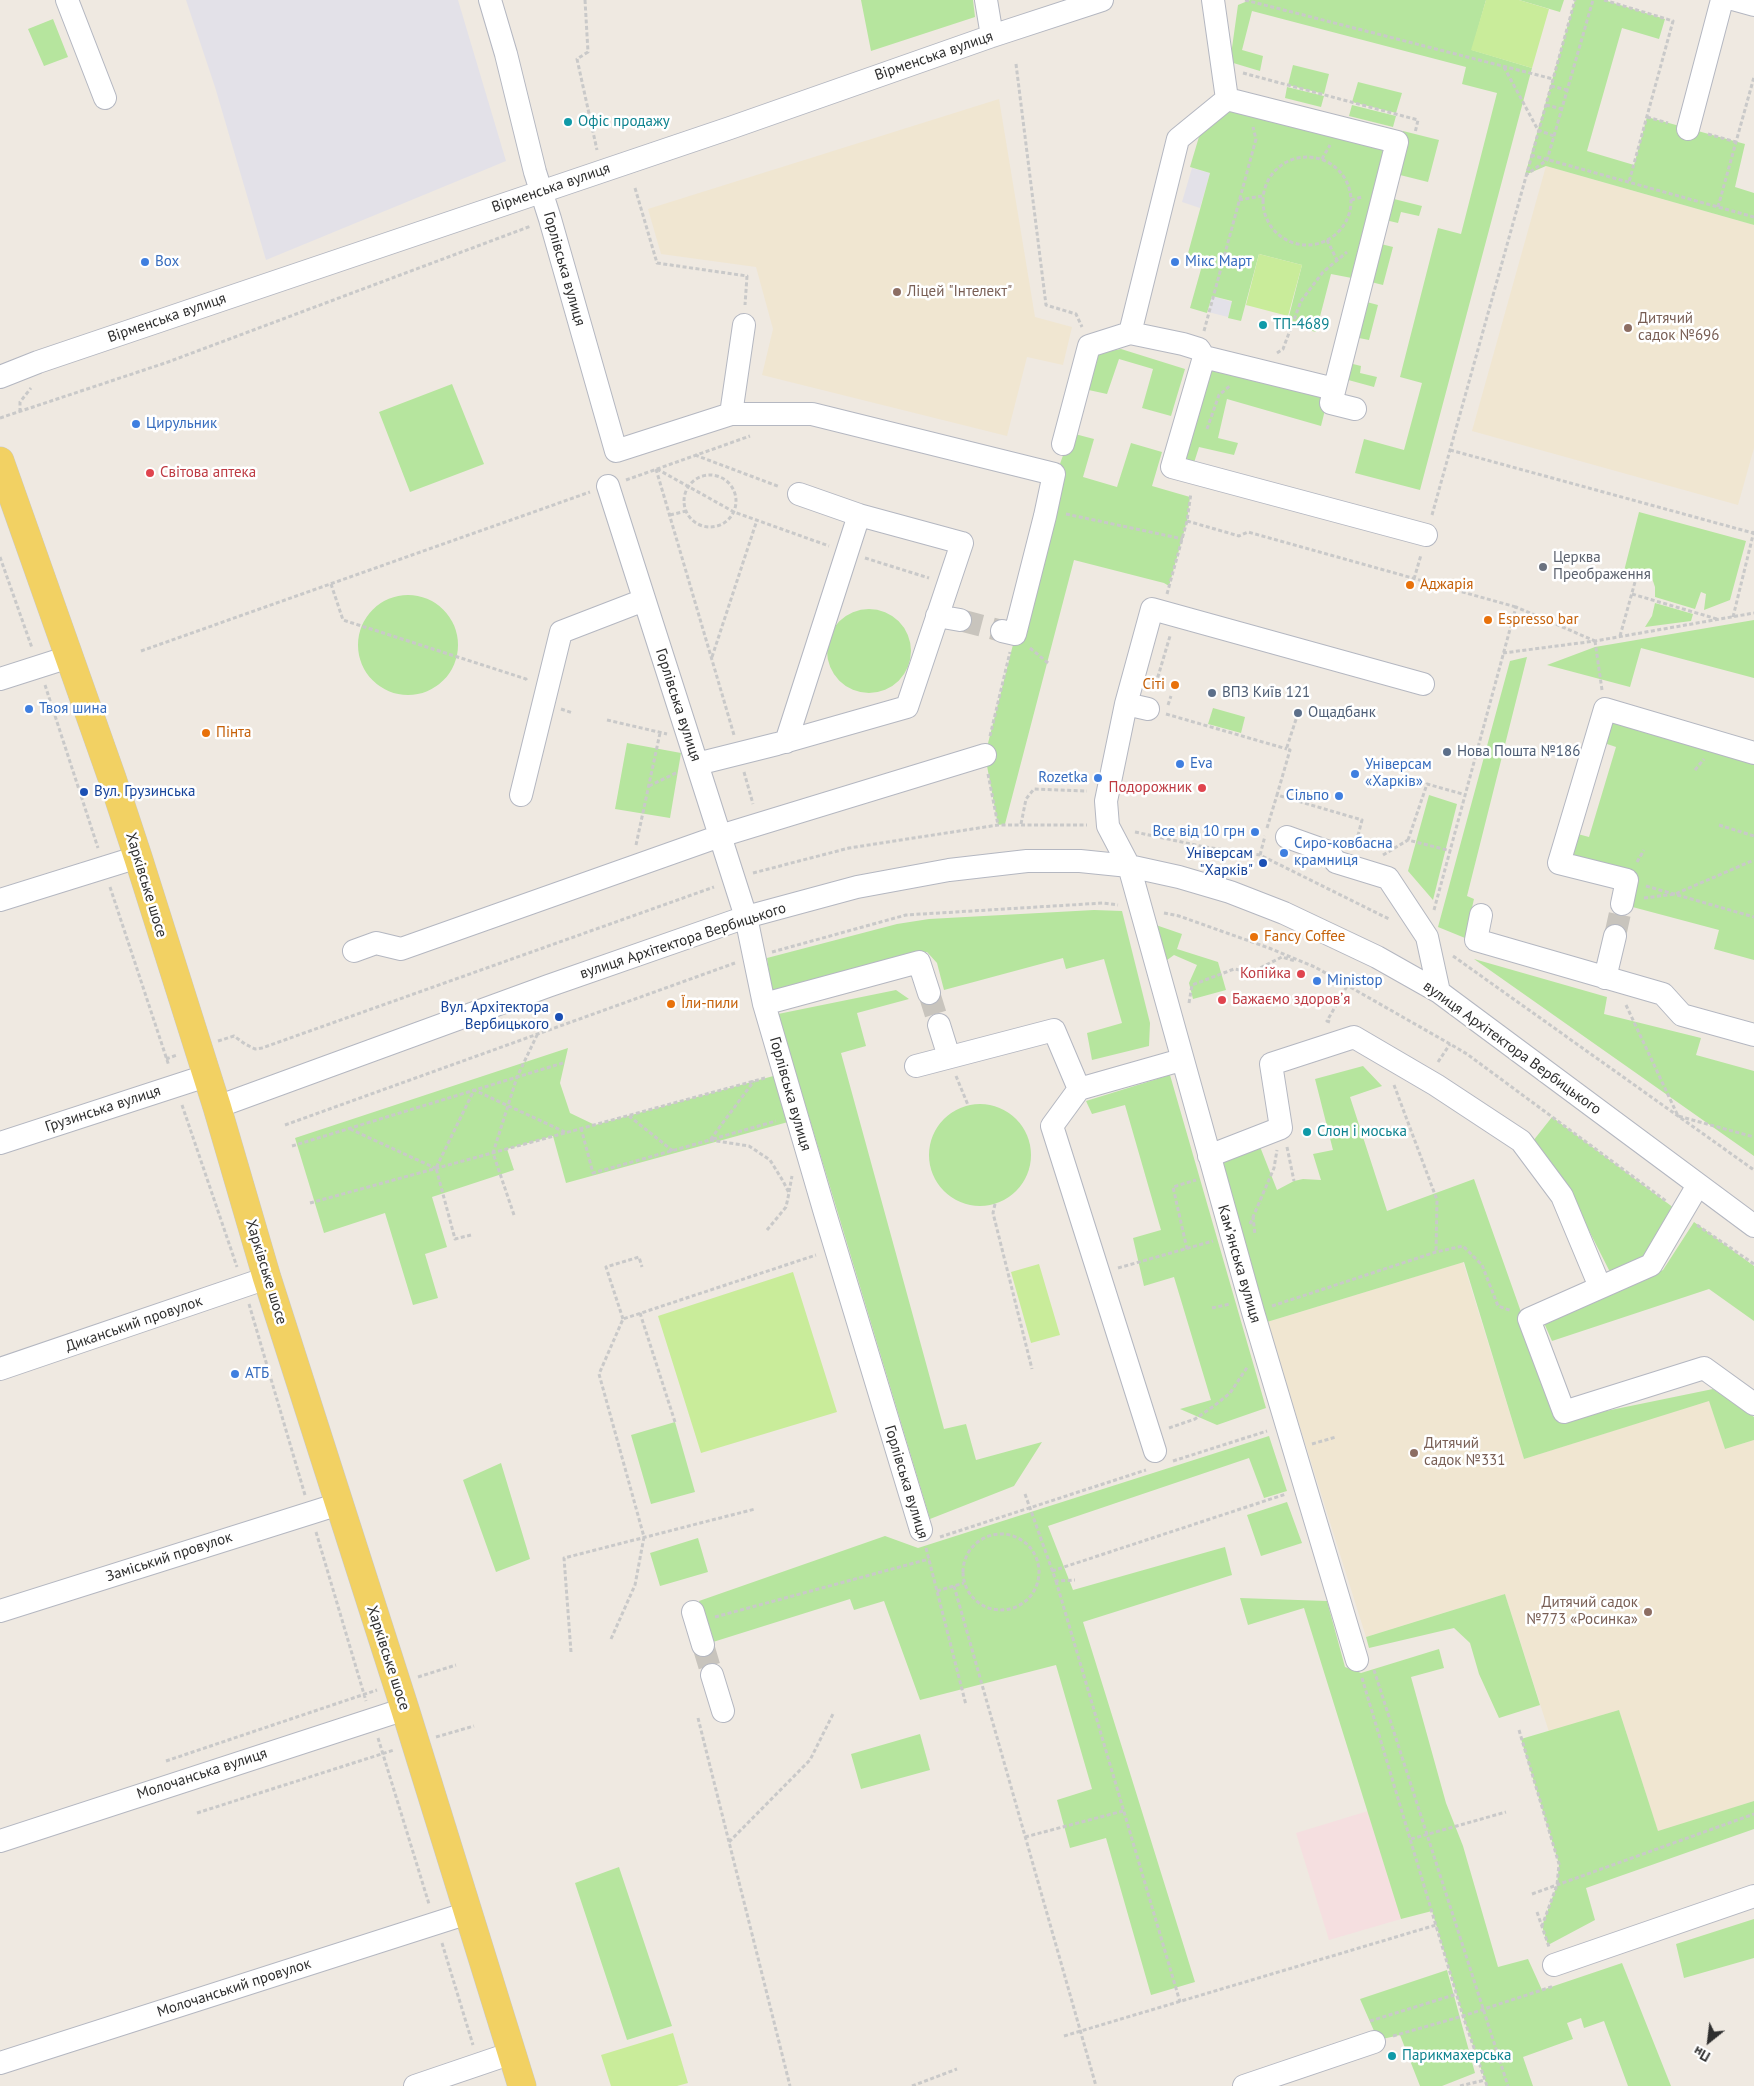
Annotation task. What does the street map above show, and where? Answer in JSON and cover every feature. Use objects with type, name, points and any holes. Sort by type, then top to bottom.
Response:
[{"type":"main road","name":"Харківське шосе","points":[[0,461],[138,857],[216,1107],[255,1282],[339,1504],[401,1696],[522,2086]]},
{"type":"street","points":[[67,0],[105,98]]},
{"type":"street","name":"Горлівська вулиця","points":[[490,0],[506,54],[540,192],[550,219],[616,451],[731,414]]},
{"type":"street","points":[[986,0],[992,36]]},
{"type":"street","name":"Вірменська вулиця","points":[[0,377],[38,362],[1102,0]]},
{"type":"street","points":[[1213,0],[1237,101]]},
{"type":"street","points":[[1688,129],[1722,0]]},
{"type":"street","points":[[1736,0],[1754,5]]},
{"type":"street","points":[[1130,333],[1178,139],[1237,101],[1398,142],[1331,403],[1355,409]]},
{"type":"street","points":[[744,326],[731,414],[812,414],[1054,474],[1045,516],[1008,633]]},
{"type":"street","points":[[1063,444],[1089,346],[1130,333],[1334,389]]},
{"type":"street","points":[[1201,353],[1172,467],[1426,535]]},
{"type":"street","name":"Горлівська вулиця","points":[[608,486],[746,917],[764,1004],[835,1248],[923,1536]]},
{"type":"street","points":[[697,764],[786,742],[907,708],[962,543],[859,515],[799,494]]},
{"type":"street","points":[[786,742],[859,515]]},
{"type":"street","points":[[521,795],[561,632],[644,600]]},
{"type":"street","points":[[1108,826],[1106,801],[1126,704],[1152,609],[1423,684]]},
{"type":"street","points":[[937,616],[960,620]]},
{"type":"street","points":[[0,679],[69,657]]},
{"type":"street","points":[[1126,704],[1148,709]]},
{"type":"street","points":[[1624,895],[1559,863],[1605,709],[1754,753]]},
{"type":"street","points":[[354,951],[376,943],[400,949],[720,836],[985,755]]},
{"type":"street","name":"Камʼянська вулиця","points":[[1108,826],[1129,866],[1142,908],[1181,1060],[1209,1156],[1239,1233],[1244,1308],[1357,1660]]},
{"type":"street","points":[[1287,837],[1330,852],[1336,862],[1388,878],[1427,937],[1439,992]]},
{"type":"street","points":[[0,900],[104,866],[138,857]]},
{"type":"street","name":"вулиця Архітектора Вербицького","points":[[216,1107],[548,986],[746,917],[857,887],[949,870],[1027,861],[1080,861],[1129,866],[1188,879],[1230,892],[1284,913],[1377,957],[1439,992],[1754,1226]]},
{"type":"street","points":[[1481,915],[1476,940],[1663,994],[1682,1015],[1754,1035]]},
{"type":"street","points":[[1610,979],[1615,936]]},
{"type":"street","points":[[764,1004],[919,962],[929,994]]},
{"type":"street","points":[[939,1025],[949,1057]]},
{"type":"street","points":[[916,1066],[1054,1030],[1079,1089]]},
{"type":"street","points":[[1209,1156],[1284,1137],[1271,1064],[1354,1037],[1436,1085],[1521,1141],[1562,1196],[1600,1287]]},
{"type":"street","points":[[1158,1461],[1052,1126],[1079,1089],[1181,1060]]},
{"type":"street","name":"Грузинська вулиця","points":[[0,1143],[206,1076]]},
{"type":"street","points":[[1698,1185],[1651,1265],[1529,1319],[1564,1412],[1704,1368],[1754,1404]]},
{"type":"street","name":"Диканський провулок","points":[[0,1369],[255,1282]]},
{"type":"street","name":"Заміський провулок","points":[[0,1611],[339,1504]]},
{"type":"street","points":[[695,1617],[703,1645]]},
{"type":"street","points":[[712,1675],[723,1711]]},
{"type":"street","name":"Молочанська вулиця","points":[[0,1841],[372,1718],[401,1696]]},
{"type":"street","points":[[1554,1964],[1754,1896]]},
{"type":"street","name":"Молочанський провулок","points":[[0,2063],[468,1913]]},
{"type":"street","points":[[1244,2086],[1374,2042]]},
{"type":"street","points":[[415,2086],[512,2053]]},
{"type":"path","points":[[585,0],[588,52],[577,58],[597,150]]},
{"type":"path","points":[[1245,0],[1553,80]]},
{"type":"path","points":[[1414,579],[1575,0]]},
{"type":"path","points":[[1526,175],[1547,160],[1594,0]]},
{"type":"path","points":[[1604,0],[1673,21],[1629,182]]},
{"type":"path","points":[[1016,64],[1046,305],[1076,314],[1089,346]]},
{"type":"path","points":[[1504,67],[1538,130],[1554,136]]},
{"type":"path","points":[[1201,353],[1256,139],[1237,101],[1241,73],[1418,120],[1413,139]]},
{"type":"path","points":[[1718,207],[1754,77]]},
{"type":"path","points":[[1551,86],[1567,90]]},
{"type":"path","points":[[1546,105],[1562,109]]},
{"type":"path","points":[[1531,155],[1754,217]]},
{"type":"path","points":[[1309,156],[1322,159],[1343,175],[1349,187],[1350,212],[1345,224],[1327,240],[1314,245],[1300,245],[1287,241],[1276,233],[1268,222],[1263,210],[1262,196],[1266,183],[1273,172],[1289,160],[1309,156]]},
{"type":"path","points":[[634,188],[657,264],[747,276],[744,326]]},
{"type":"path","points":[[1240,200],[1262,196]]},
{"type":"path","points":[[0,418],[168,362],[550,219]]},
{"type":"path","points":[[1327,240],[1337,260]]},
{"type":"path","points":[[20,412],[20,402],[32,387],[38,383]]},
{"type":"path","points":[[141,651],[758,433]]},
{"type":"path","points":[[1450,450],[1754,532],[1734,617]]},
{"type":"path","points":[[695,455],[799,494]]},
{"type":"path","points":[[656,469],[734,512],[846,552],[948,584]]},
{"type":"path","points":[[656,469],[759,824]]},
{"type":"path","points":[[711,475],[727,480],[736,495],[734,512],[722,524],[706,526],[698,524],[686,511],[685,494],[694,480],[711,475]]},
{"type":"path","points":[[670,515],[686,511]]},
{"type":"path","points":[[1058,512],[1183,539],[1148,709],[1290,750],[1277,795],[1362,820],[1355,846],[1364,849]]},
{"type":"path","points":[[711,659],[757,520]]},
{"type":"path","points":[[1187,521],[1239,536],[1248,532],[1516,607],[1594,641]]},
{"type":"path","points":[[0,557],[39,666],[166,1059],[255,1282],[310,1512],[382,1754],[479,2064]]},
{"type":"path","points":[[1620,636],[1635,582]]},
{"type":"path","points":[[331,584],[344,620],[526,679],[542,704],[573,713]]},
{"type":"path","points":[[1632,594],[1718,619]]},
{"type":"path","points":[[1516,607],[1452,851],[1427,937],[1754,1170]]},
{"type":"path","points":[[1503,653],[1594,641],[1754,613]]},
{"type":"path","points":[[998,825],[985,755],[1008,633]]},
{"type":"path","points":[[1594,641],[1605,709]]},
{"type":"path","points":[[1287,749],[1298,713]]},
{"type":"path","points":[[607,720],[689,740]]},
{"type":"path","points":[[631,867],[660,733]]},
{"type":"path","points":[[649,786],[697,764]]},
{"type":"path","points":[[1374,852],[1383,855],[1408,840],[1427,784],[1466,795]]},
{"type":"path","points":[[1021,824],[1026,799],[1034,789],[1098,792],[1106,801]]},
{"type":"path","points":[[166,1059],[234,1036],[256,1049],[262,1048],[754,873],[849,848],[998,825],[1108,826],[1205,847],[1260,855],[1394,921]]},
{"type":"path","points":[[1719,825],[1754,836]]},
{"type":"path","points":[[1408,840],[1452,851]]},
{"type":"path","points":[[1624,895],[1675,894],[1754,860]]},
{"type":"path","points":[[1624,895],[1675,894],[1754,917]]},
{"type":"path","points":[[285,1125],[754,957],[906,914],[1103,903],[1142,908],[1179,916],[1269,948],[1315,967],[1467,1054],[1754,1264]]},
{"type":"path","points":[[1188,1011],[1192,985],[1234,969],[1252,972],[1282,957],[1315,967]]},
{"type":"path","points":[[1610,979],[1678,1116],[1754,1137]]},
{"type":"path","points":[[1347,986],[1327,1021],[1354,1037]]},
{"type":"path","points":[[514,1215],[492,1153],[517,1077],[538,1033]]},
{"type":"path","points":[[949,1057],[968,1105]]},
{"type":"path","points":[[292,1146],[563,1063]]},
{"type":"path","points":[[1401,1064],[1393,1081],[1437,1200],[1436,1252]]},
{"type":"path","points":[[310,1203],[784,1073]]},
{"type":"path","points":[[710,1140],[754,1081]]},
{"type":"path","points":[[474,1090],[566,1133]]},
{"type":"path","points":[[471,1235],[455,1239],[436,1168],[474,1090]]},
{"type":"path","points":[[582,1128],[593,1173],[796,1114]]},
{"type":"path","points":[[628,1116],[673,1151]]},
{"type":"path","points":[[350,1128],[436,1168]]},
{"type":"path","points":[[1284,1137],[1294,1180]]},
{"type":"path","points":[[1098,1274],[1239,1233],[1274,1168],[1284,1137]]},
{"type":"path","points":[[710,1140],[749,1146],[770,1160],[789,1193],[786,1207],[767,1230]]},
{"type":"path","points":[[1187,1248],[1172,1187],[1199,1179]]},
{"type":"path","points":[[995,1204],[993,1213],[1032,1369]]},
{"type":"path","points":[[1212,1308],[1244,1308],[1436,1252],[1463,1246],[1482,1265],[1498,1306],[1529,1319]]},
{"type":"path","points":[[623,1319],[835,1248]]},
{"type":"path","points":[[611,1639],[635,1585],[644,1537],[599,1374],[623,1319],[606,1267],[639,1257],[642,1266]]},
{"type":"path","points":[[640,1313],[675,1422]]},
{"type":"path","points":[[1163,1430],[1195,1419],[1230,1393],[1252,1358]]},
{"type":"path","points":[[923,1536],[1029,1507],[1158,1461],[1273,1430]]},
{"type":"path","points":[[1052,1571],[1293,1492]]},
{"type":"path","points":[[1025,1494],[1056,1581],[1180,2002]]},
{"type":"path","points":[[571,1652],[564,1558],[755,1509]]},
{"type":"path","points":[[1002,1533],[1013,1535],[1024,1541],[1032,1549],[1038,1560],[1040,1572],[1038,1584],[1023,1603],[1013,1608],[1001,1610],[989,1608],[978,1602],[970,1594],[964,1583],[963,1565],[970,1549],[979,1540],[990,1535],[1002,1533]]},
{"type":"path","name":"Горлівська вулиця","points":[[923,1536],[966,1705]]},
{"type":"path","points":[[695,1617],[929,1560]]},
{"type":"path","points":[[1056,1581],[1076,1580]]},
{"type":"path","points":[[937,1592],[964,1583]]},
{"type":"path","points":[[954,1586],[1096,2086]]},
{"type":"path","points":[[1357,1660],[1457,1994],[1487,2086]]},
{"type":"path","points":[[166,1761],[364,1694],[401,1696],[456,1665]]},
{"type":"path","points":[[728,1842],[810,1760],[834,1712]]},
{"type":"path","points":[[698,1718],[790,2086]]},
{"type":"path","points":[[197,1813],[474,1726]]},
{"type":"path","points":[[1518,1730],[1559,1864],[1557,1885],[1542,1926]]},
{"type":"path","points":[[1025,1837],[1123,1811]]},
{"type":"path","points":[[1410,1839],[1506,1812]]},
{"type":"path","points":[[1532,1894],[1754,1814]]},
{"type":"path","points":[[1064,2036],[1436,1925]]},
{"type":"path","points":[[1374,2042],[1366,2022],[1457,1994]]},
{"type":"path","points":[[912,2086],[957,2069]]},
{"type":"path","points":[[1460,2086],[1485,2080]]},
{"type":"shaded area","points":[[186,0],[458,0],[506,161],[266,260],[215,87]]},
{"type":"shaded area","name":"Ліцей \"Інтелект\"","points":[[999,99],[1035,317],[1072,327],[1063,365],[1027,357],[1007,436],[762,375],[773,329],[756,267],[661,254],[648,209]]},
{"type":"shaded area","name":"Дитячий садок №696","points":[[1546,166],[1754,225],[1754,448],[1738,505],[1472,431]]},
{"type":"shaded area","points":[[1192,168],[1210,173],[1200,208],[1182,202]]},
{"type":"shaded area","points":[[1212,296],[1232,302],[1228,317],[1208,312]]},
{"type":"shaded area","points":[[1463,1262],[1524,1459],[1709,1400],[1725,1449],[1754,1440],[1754,1801],[1658,1832],[1619,1710],[1549,1732],[1505,1594],[1366,1637],[1267,1322]]},
{"type":"shaded area","points":[[1368,1811],[1401,1919],[1329,1940],[1296,1833]]},
{"type":"green space","points":[[861,0],[973,0],[975,17],[871,51]]},
{"type":"green space","points":[[1250,0],[1486,0],[1472,50],[1532,68],[1420,490],[1355,473],[1364,439],[1404,450],[1422,383],[1400,377],[1438,228],[1461,234],[1497,93],[1462,84],[1466,67],[1252,11],[1242,50],[1263,56],[1260,71],[1230,62],[1238,5]]},
{"type":"green space","points":[[1486,0],[1519,0],[1549,9],[1532,68],[1471,50]]},
{"type":"green space","points":[[1519,0],[1564,0],[1560,12]]},
{"type":"green space","points":[[1575,0],[1604,0],[1665,19],[1659,39],[1622,28],[1587,151],[1634,165],[1647,117],[1745,144],[1735,187],[1754,193],[1754,225],[1546,166],[1525,175]]},
{"type":"green space","points":[[53,19],[68,57],[44,66],[28,29]]},
{"type":"green space","points":[[1293,65],[1329,74],[1324,94],[1288,85]]},
{"type":"green space","points":[[1358,82],[1402,93],[1396,113],[1352,102]]},
{"type":"green space","points":[[1287,87],[1324,96],[1321,107],[1285,98]]},
{"type":"green space","points":[[1221,104],[1391,147],[1357,279],[1331,274],[1316,332],[1287,324],[1302,265],[1259,254],[1241,321],[1228,318],[1232,301],[1212,296],[1207,313],[1190,308],[1203,262],[1187,257],[1210,173],[1190,167],[1201,130]]},
{"type":"green space","points":[[1352,105],[1396,116],[1393,127],[1349,116]]},
{"type":"green space","points":[[1403,131],[1439,140],[1428,182],[1392,173]]},
{"type":"green space","points":[[1386,197],[1422,206],[1419,216],[1401,212],[1398,223],[1381,219]]},
{"type":"green space","points":[[1377,243],[1393,247],[1383,285],[1367,281]]},
{"type":"green space","points":[[1259,254],[1302,265],[1288,316],[1246,305]]},
{"type":"green space","points":[[1363,301],[1378,305],[1369,340],[1354,337]]},
{"type":"green space","points":[[1121,349],[1185,369],[1171,416],[1142,408],[1153,369],[1119,359],[1107,394],[1084,389],[1093,354]]},
{"type":"green space","points":[[1207,362],[1329,394],[1321,426],[1227,399],[1218,438],[1238,443],[1234,455],[1199,447],[1192,469],[1176,465]]},
{"type":"green space","points":[[1345,362],[1361,366],[1360,373],[1377,377],[1374,387],[1341,378]]},
{"type":"green space","points":[[452,384],[484,464],[410,492],[379,412]]},
{"type":"green space","points":[[1071,433],[1094,439],[1083,477],[1117,487],[1131,443],[1162,452],[1152,486],[1190,497],[1187,521],[1169,586],[1164,583],[1074,560],[1005,824],[998,825],[985,755],[1056,475]]},
{"type":"green space","points":[[1639,512],[1746,541],[1730,600],[1704,610],[1706,594],[1701,592],[1695,609],[1655,597],[1655,587],[1652,578],[1624,571]]},
{"type":"green space","points":[[408,595],[427,599],[444,609],[454,626],[458,645],[454,664],[444,681],[427,691],[408,695],[389,691],[372,681],[362,664],[358,645],[362,626],[372,609],[389,599]]},
{"type":"green space","points":[[1655,603],[1693,614],[1691,621],[1645,627],[1652,616]]},
{"type":"green space","points":[[869,609],[885,612],[899,621],[908,635],[911,651],[908,667],[899,681],[885,690],[869,693],[853,690],[839,681],[830,667],[827,651],[830,635],[839,621],[853,612]]},
{"type":"green space","points":[[1754,620],[1754,678],[1641,648],[1630,687],[1547,665],[1595,647]]},
{"type":"green space","points":[[1527,657],[1467,896],[1474,899],[1465,938],[1438,927],[1510,661]]},
{"type":"green space","points":[[1213,708],[1245,717],[1241,733],[1208,724]]},
{"type":"green space","points":[[1610,715],[1754,758],[1754,960],[1714,949],[1719,930],[1625,905],[1633,875],[1568,857],[1574,833],[1589,837],[1616,747],[1601,742]]},
{"type":"green space","points":[[627,743],[681,753],[670,818],[615,809]]},
{"type":"green space","points":[[1429,795],[1457,804],[1433,900],[1408,871]]},
{"type":"green space","points":[[1094,910],[1122,911],[1150,1023],[1149,1046],[1092,1060],[1087,1033],[1122,1023],[1104,959],[1066,969],[1063,958],[944,990],[937,963],[927,952],[772,994],[767,958],[897,924],[929,919]]},
{"type":"green space","points":[[1150,923],[1182,934],[1177,949],[1218,962],[1226,990],[1193,999],[1189,983],[1197,965],[1174,955],[1163,963]]},
{"type":"green space","points":[[1474,959],[1607,997],[1604,1014],[1701,1038],[1696,1055],[1754,1071],[1754,1156]]},
{"type":"green space","points":[[896,990],[909,999],[857,1013],[866,1046],[841,1053],[944,1429],[966,1424],[976,1460],[1042,1442],[1014,1486],[930,1519],[778,1014]]},
{"type":"green space","points":[[568,1048],[560,1083],[570,1113],[595,1125],[777,1075],[788,1122],[566,1183],[553,1136],[507,1149],[514,1170],[432,1197],[447,1247],[425,1254],[438,1298],[413,1305],[385,1213],[324,1233],[295,1138]]},
{"type":"green space","points":[[1363,1066],[1382,1086],[1350,1097],[1387,1211],[1474,1179],[1527,1329],[1567,1419],[1713,1389],[1754,1417],[1754,1440],[1725,1449],[1709,1401],[1524,1459],[1464,1262],[1267,1322],[1219,1156],[1257,1139],[1277,1190],[1294,1181],[1303,1179],[1321,1180],[1313,1154],[1333,1150],[1315,1079]]},
{"type":"green space","points":[[1170,1075],[1266,1408],[1217,1425],[1180,1409],[1211,1400],[1174,1277],[1144,1286],[1133,1238],[1161,1230],[1125,1105],[1092,1114],[1086,1101]]},
{"type":"green space","points":[[980,1104],[999,1108],[1016,1119],[1027,1136],[1031,1155],[1027,1174],[1016,1191],[999,1202],[980,1206],[961,1202],[944,1191],[933,1174],[929,1155],[933,1136],[944,1119],[961,1108]]},
{"type":"green space","points":[[1552,1117],[1678,1211],[1647,1261],[1611,1274],[1571,1195],[1533,1141]]},
{"type":"green space","points":[[1694,1222],[1754,1266],[1754,1321],[1709,1289],[1552,1341],[1544,1323],[1663,1270]]},
{"type":"green space","points":[[1039,1264],[1060,1335],[1031,1343],[1011,1272]]},
{"type":"green space","points":[[793,1272],[837,1412],[701,1453],[658,1316]]},
{"type":"green space","points":[[675,1422],[695,1492],[651,1504],[631,1435]]},
{"type":"green space","points":[[1269,1436],[1287,1491],[1264,1498],[1249,1458],[1048,1526],[1073,1590],[1225,1547],[1232,1575],[1083,1622],[1195,1982],[1151,1995],[1106,1838],[1070,1848],[1057,1800],[1092,1789],[1056,1665],[920,1700],[884,1601],[854,1610],[850,1599],[713,1642],[699,1601],[885,1536],[918,1548]]},
{"type":"green space","points":[[501,1463],[530,1559],[496,1572],[463,1480]]},
{"type":"green space","points":[[1287,1502],[1302,1543],[1261,1556],[1247,1515]]},
{"type":"green space","points":[[698,1538],[708,1572],[660,1586],[650,1553]]},
{"type":"green space","points":[[1505,1594],[1540,1705],[1499,1718],[1479,1674],[1470,1643],[1454,1628],[1369,1648],[1366,1637]]},
{"type":"green space","points":[[1240,1598],[1327,1601],[1345,1667],[1361,1673],[1439,1649],[1444,1668],[1411,1677],[1446,1803],[1463,1846],[1498,1967],[1528,1959],[1542,1990],[1622,1963],[1671,2086],[1628,2086],[1604,2021],[1584,2028],[1581,2018],[1567,2023],[1573,2039],[1523,2057],[1533,2086],[1487,2086],[1463,2016],[1432,1911],[1401,1919],[1304,1608],[1248,1625]]},
{"type":"green space","points":[[1619,1710],[1658,1831],[1754,1801],[1754,1829],[1586,1888],[1595,1920],[1548,1945],[1542,1926],[1557,1885],[1559,1864],[1521,1739]]},
{"type":"green space","points":[[920,1734],[930,1770],[861,1789],[851,1754]]},
{"type":"green space","points":[[619,1867],[672,2026],[627,2040],[575,1883]]},
{"type":"green space","points":[[1754,1919],[1754,1958],[1684,1978],[1676,1944]]},
{"type":"green space","points":[[1447,1970],[1475,2073],[1442,2086],[1420,2086],[1400,2035],[1378,2040],[1360,1999]]},
{"type":"green space","points":[[673,2033],[688,2083],[677,2086],[611,2086],[601,2055]]},
{"type":"tunnel","points":[[960,620],[1002,631]]},
{"type":"tunnel","points":[[1615,936],[1622,904]]},
{"type":"tunnel","points":[[929,993],[939,1025]]},
{"type":"tunnel","points":[[703,1645],[712,1675]]},
{"type":"place","name":"Офіс продажу","points":[[568,122]]},
{"type":"place","name":"Box","points":[[145,262]]},
{"type":"place","name":"Мікс Март","points":[[1175,262]]},
{"type":"place","name":"Ліцей \"Інтелект\"","points":[[897,292]]},
{"type":"place","name":"ТП-4689","points":[[1263,325]]},
{"type":"place","name":"Дитячий садок №696","points":[[1628,328]]},
{"type":"place","name":"Цирульник","points":[[136,424]]},
{"type":"place","name":"Світова аптека","points":[[150,473]]},
{"type":"place","name":"Церква Преображення","points":[[1543,567]]},
{"type":"place","name":"Аджарія","points":[[1410,585]]},
{"type":"place","name":"Espresso bar","points":[[1488,620]]},
{"type":"place","name":"Сіті","points":[[1175,685]]},
{"type":"place","name":"ВПЗ Київ 121","points":[[1212,693]]},
{"type":"place","name":"Твоя шина","points":[[29,709]]},
{"type":"place","name":"Ощадбанк","points":[[1298,713]]},
{"type":"place","name":"Пінта","points":[[206,733]]},
{"type":"place","name":"Нова Пошта №186","points":[[1447,752]]},
{"type":"place","name":"Eva","points":[[1180,764]]},
{"type":"place","name":"Універсам «Харків»","points":[[1355,774]]},
{"type":"place","name":"Rozetka","points":[[1098,778]]},
{"type":"place","name":"Подорожник","points":[[1202,788]]},
{"type":"place","name":"Вул. Грузинська","points":[[84,792]]},
{"type":"place","name":"Сільпо","points":[[1339,796]]},
{"type":"place","name":"Все від 10 грн","points":[[1255,832]]},
{"type":"place","name":"Сиро-ковбасна крамниця","points":[[1284,853]]},
{"type":"place","name":"Універсам \"Харків\"","points":[[1263,863]]},
{"type":"place","name":"Fancy Coffee","points":[[1254,937]]},
{"type":"place","name":"Копійка","points":[[1301,974]]},
{"type":"place","name":"Ministop","points":[[1317,981]]},
{"type":"place","name":"Бажаємо здоровʼя","points":[[1222,1000]]},
{"type":"place","name":"Їли-пили","points":[[671,1004]]},
{"type":"place","name":"Вул. Архітектора Вербицького","points":[[559,1017]]},
{"type":"place","name":"Слон і моська","points":[[1307,1132]]},
{"type":"place","name":"АТБ","points":[[235,1374]]},
{"type":"place","name":"Дитячий садок №331","points":[[1414,1453]]},
{"type":"place","name":"Дитячий садок №773 «Росинка»","points":[[1648,1612]]},
{"type":"place","name":"Парикмахерська","points":[[1392,2056]]}]
